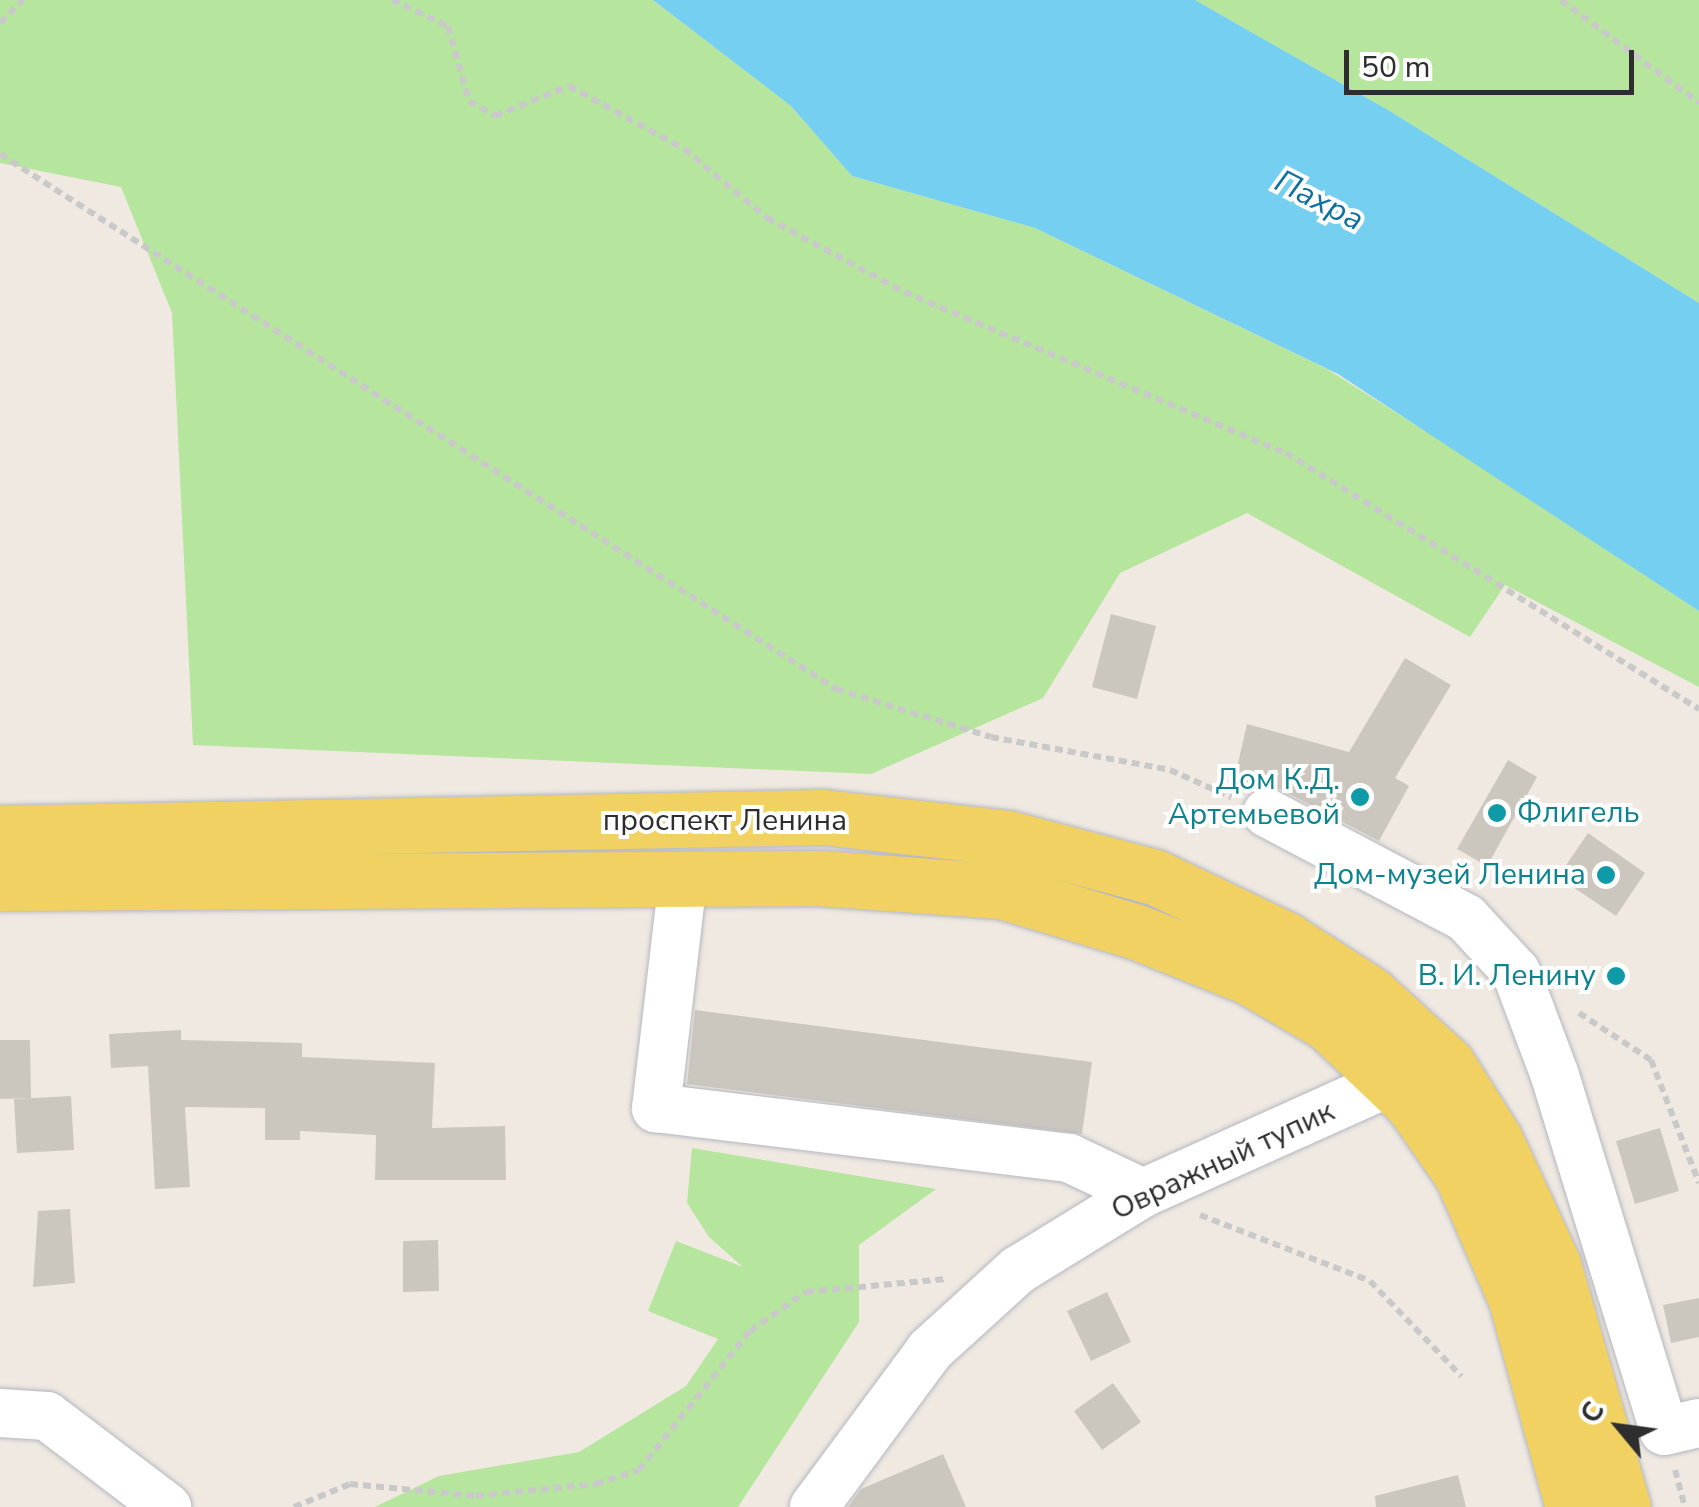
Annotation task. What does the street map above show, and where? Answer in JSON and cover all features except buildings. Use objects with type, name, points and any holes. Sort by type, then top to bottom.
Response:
[{"type":"main road","name":"проспект Ленина","points":[[0,833],[823,817],[1008,838],[1155,877],[1285,938],[1370,994],[1446,1064],[1495,1140],[1553,1265],[1622,1507]]},
{"type":"main road","name":"проспект Ленина","points":[[0,883],[819,878],[1001,891],[1137,932],[1248,976],[1329,1024],[1392,1081],[1462,1175],[1516,1298],[1573,1507]]},
{"type":"street","points":[[1268,814],[1466,918],[1516,972],[1556,1076],[1664,1430],[1699,1422]]},
{"type":"street","points":[[683,879],[656,1108],[1069,1158],[1142,1193]]},
{"type":"street","name":"Овражный тупик","points":[[814,1507],[930,1350],[1018,1270],[1142,1193],[1392,1081]]},
{"type":"street","points":[[0,1413],[47,1416],[166,1507]]},
{"type":"path","points":[[0,22],[24,0]]},
{"type":"path","points":[[392,0],[448,26],[469,101],[495,116],[569,86],[684,148],[768,218],[904,292],[1286,453],[1699,709]]},
{"type":"path","points":[[1561,0],[1699,103]]},
{"type":"path","points":[[0,154],[836,689],[991,737],[1170,770],[1268,814]]},
{"type":"path","points":[[1516,972],[1651,1060],[1699,1184]]},
{"type":"path","points":[[1142,1193],[1370,1281],[1461,1376]]},
{"type":"path","points":[[294,1507],[350,1484],[476,1496],[596,1484],[638,1470],[750,1331],[806,1292],[1018,1270]]},
{"type":"green space","points":[[0,0],[653,0],[791,106],[852,176],[1035,228],[1327,369],[1449,446],[1699,611],[1699,687],[1505,585],[1470,637],[1247,513],[1120,573],[1043,698],[871,774],[193,745],[172,313],[121,187],[0,163]]},
{"type":"green space","points":[[1195,0],[1699,0],[1699,303],[1388,110]]},
{"type":"green space","points":[[692,1148],[936,1189],[859,1245],[859,1322],[738,1507],[375,1507],[439,1476],[579,1452],[686,1386],[718,1339],[648,1311],[676,1241],[743,1267],[709,1237],[687,1203]]},
{"type":"water","name":"Пахра","points":[[653,0],[1195,0],[1388,110],[1699,303],[1699,611],[1338,374],[1035,228],[852,176],[791,106]]},
{"type":"place","name":"Дом К.Д. Артемьевой","points":[[1360,797]]},
{"type":"place","name":"Флигель","points":[[1497,813]]},
{"type":"place","name":"Дом-музей Ленина","points":[[1606,875]]},
{"type":"place","name":"В. И. Ленину","points":[[1616,976]]}]
